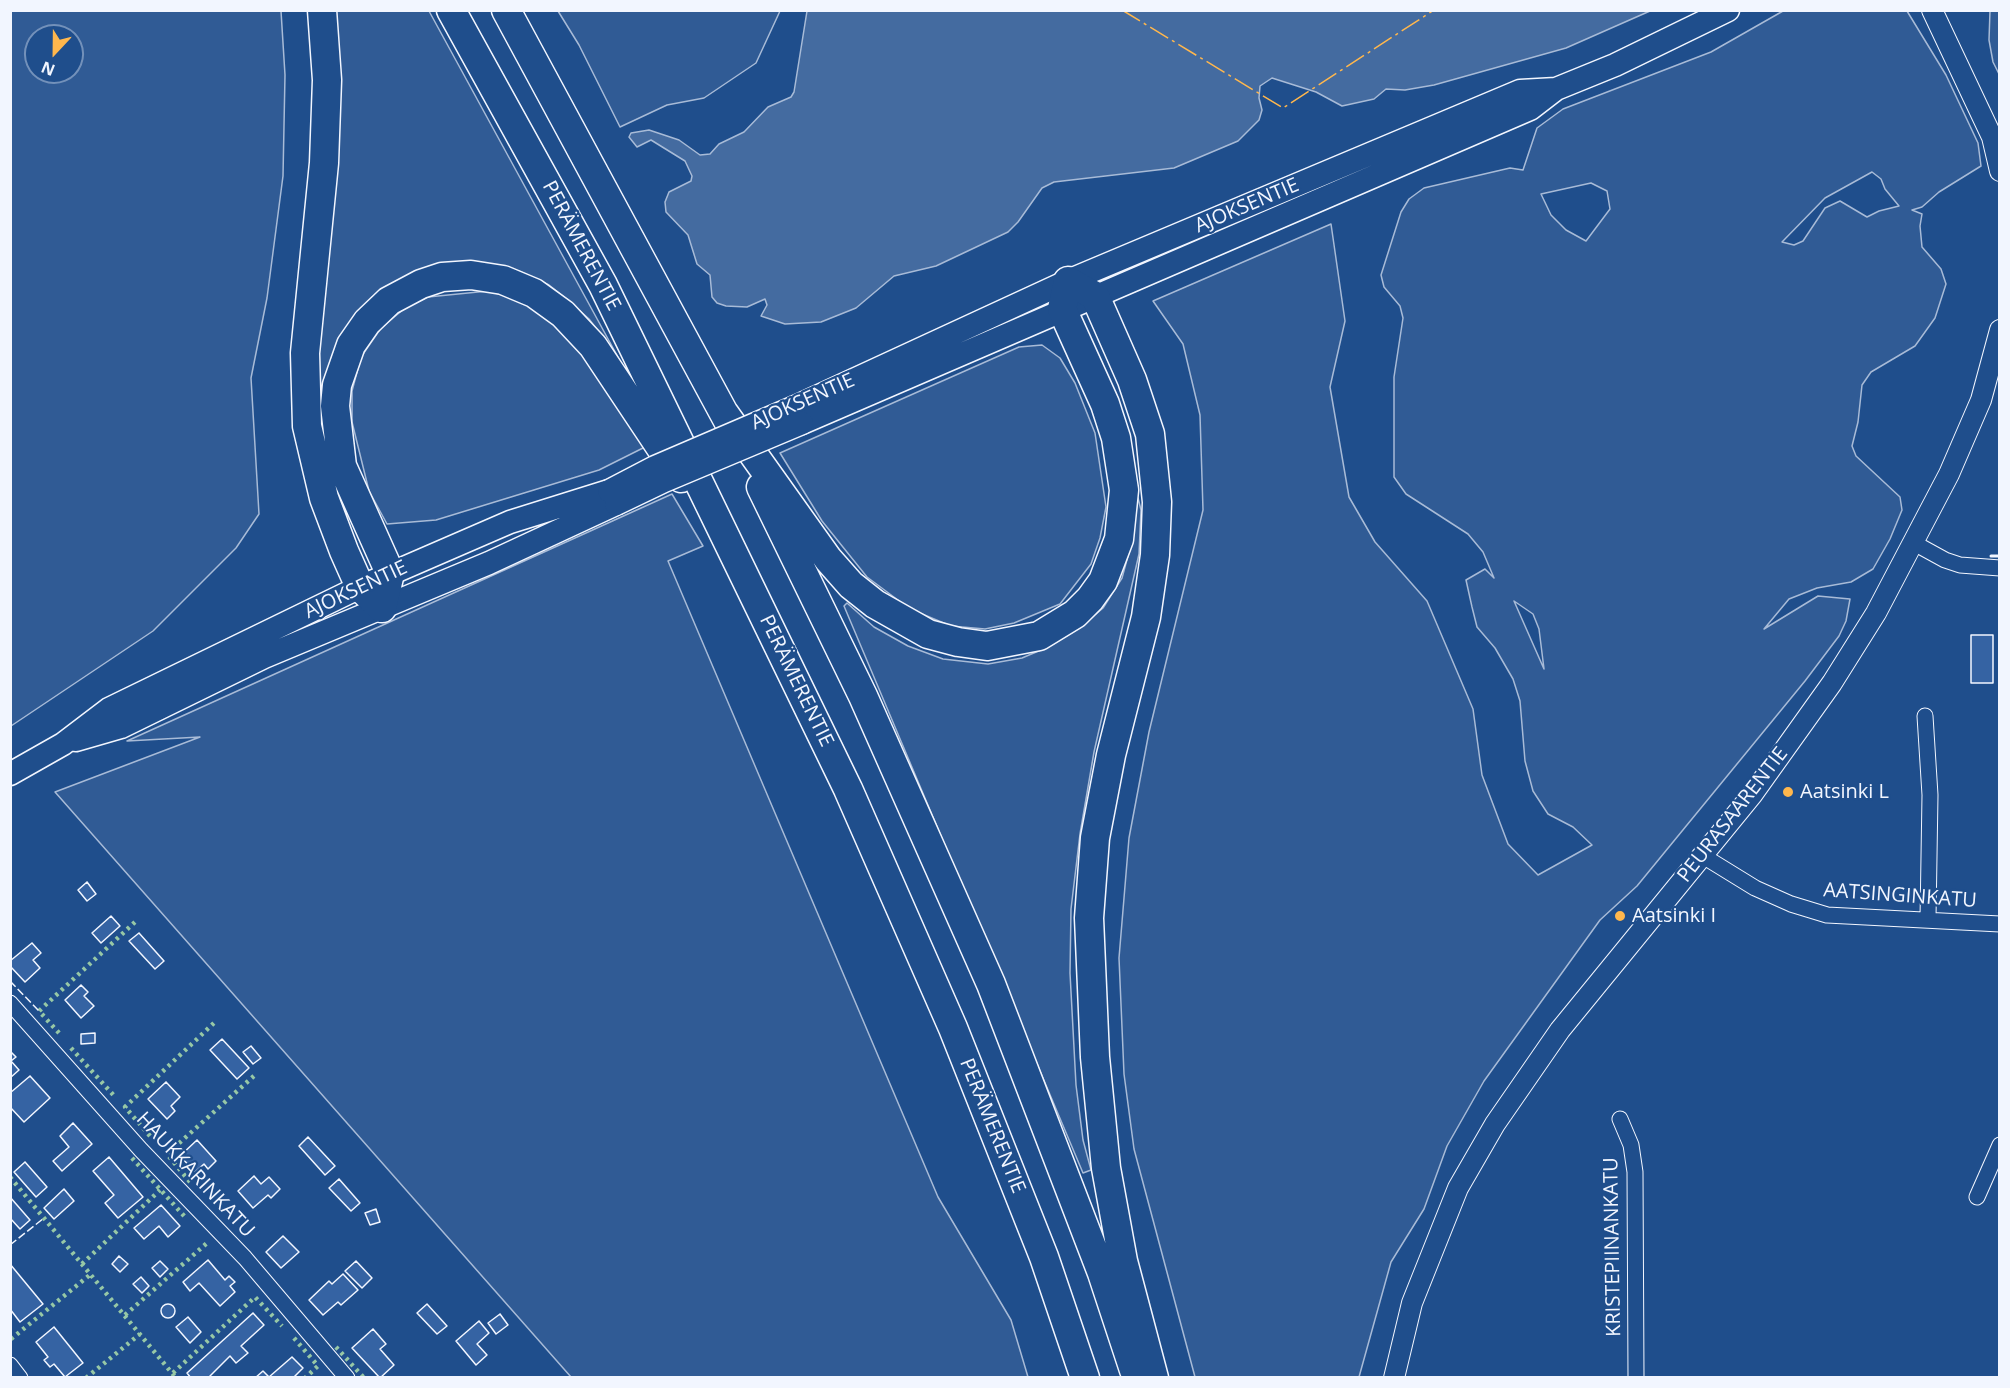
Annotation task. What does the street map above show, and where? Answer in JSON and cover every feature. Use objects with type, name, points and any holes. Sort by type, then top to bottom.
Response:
[{"type":"highway","points":[[322,10],[327,80],[324,163],[305,353],[307,426],[324,498],[360,587],[382,608]]},
{"type":"highway","name":"PERÄMERENTIE","points":[[451,10],[603,285],[848,789],[953,1028],[1044,1257],[1085,1377]]},
{"type":"highway","points":[[506,10],[724,412],[863,696],[991,984],[1101,1273],[1136,1377]]},
{"type":"highway","points":[[382,608],[390,573],[342,466],[335,406],[339,377],[359,332],[389,301],[431,280],[471,275],[503,280],[534,293],[580,330],[593,346],[741,570]]},
{"type":"highway","points":[[724,412],[828,559],[851,585],[875,604],[928,634],[958,642],[987,646],[1039,636],[1075,614],[1103,581],[1119,539],[1124,490],[1116,438],[1105,404],[1062,309],[1068,281],[1095,296],[1132,380],[1150,434],[1157,502],[1155,555],[1146,617],[1095,838],[1089,918],[1095,1057],[1106,1168],[1123,1261],[1154,1377]]},
{"type":"main road","name":"AJOKSENTIE","points":[[10,774],[63,744],[109,709],[390,573],[510,522],[612,498],[664,481],[1068,281],[1520,91],[1556,88],[1615,65],[1728,10]]},
{"type":"main road","name":"AJOKSENTIE","points":[[799,415],[1095,296],[1530,110],[1556,88]]},
{"type":"main road","name":"AJOKSENTIE","points":[[63,744],[121,727],[264,657],[489,564],[612,498]]},
{"type":"street","points":[[1932,10],[1992,137],[2000,171]]},
{"type":"street","name":"PEURASAARENTIE","points":[[1394,1377],[1412,1303],[1458,1188],[1495,1124],[1560,1030],[1752,795],[1832,682],[1876,613],[1968,434],[1981,400],[2000,330]]},
{"type":"street","points":[[1914,543],[1945,560],[1960,565],[2000,568]]},
{"type":"street","points":[[1925,716],[1930,795],[1928,918]]},
{"type":"street","name":"AATSINGINKATU","points":[[1703,856],[1755,888],[1809,911],[1844,918],[1928,918],[2000,924]]},
{"type":"street","name":"HAUKKARINKATU","points":[[10,1004],[141,1150],[245,1258],[347,1377]]},
{"type":"street","name":"KRISTEPIINANKATU","points":[[1620,1119],[1631,1145],[1635,1172],[1636,1377]]},
{"type":"street","points":[[1977,1197],[2000,1145]]},
{"type":"street","points":[[10,1365],[20,1377]]},
{"type":"shaded area","points":[[11,10],[281,11],[285,75],[283,176],[267,298],[251,378],[259,514],[236,548],[153,631],[11,726]]},
{"type":"shaded area","points":[[807,10],[1650,11],[1566,48],[1434,85],[1405,90],[1386,89],[1374,99],[1342,106],[1316,92],[1272,78],[1260,86],[1259,98],[1262,110],[1259,120],[1238,141],[1174,168],[1054,182],[1042,188],[1008,232],[936,266],[894,276],[856,308],[821,322],[785,324],[761,316],[767,305],[765,299],[747,307],[717,303],[712,297],[710,275],[697,264],[688,235],[666,212],[665,202],[669,192],[691,181],[692,176],[685,161],[651,140],[637,147],[629,137],[631,133],[649,130],[679,140],[700,155],[710,154],[719,144],[744,132],[768,107],[791,97],[794,92]]},
{"type":"shaded area","points":[[335,11],[429,11],[619,359],[589,319],[568,300],[549,285],[521,272],[496,265],[399,281],[324,414],[318,414],[316,389]]},
{"type":"shaded area","points":[[558,11],[780,11],[756,63],[704,98],[667,105],[620,127],[579,45]]},
{"type":"shaded area","points":[[1783,11],[1907,11],[1946,75],[1978,143],[1981,166],[1939,192],[1922,207],[1912,210],[1922,214],[1920,226],[1922,247],[1941,269],[1946,284],[1935,318],[1915,346],[1871,372],[1862,385],[1858,422],[1852,446],[1856,456],[1900,497],[1902,510],[1890,539],[1873,569],[1851,582],[1817,588],[1789,599],[1764,629],[1818,596],[1850,599],[1846,621],[1839,636],[1805,681],[1637,886],[1600,920],[1484,1081],[1447,1146],[1424,1209],[1391,1262],[1359,1377],[1195,1377],[1134,1149],[1124,1074],[1119,958],[1129,838],[1149,732],[1203,510],[1200,415],[1183,344],[1153,301],[1331,224],[1345,321],[1330,387],[1349,497],[1375,542],[1427,601],[1473,709],[1482,775],[1508,844],[1538,875],[1592,845],[1573,827],[1548,814],[1533,791],[1525,761],[1520,701],[1513,679],[1495,648],[1477,627],[1466,580],[1485,569],[1494,578],[1483,552],[1468,534],[1406,494],[1394,477],[1394,377],[1403,318],[1400,306],[1384,287],[1381,275],[1401,212],[1409,199],[1424,188],[1510,168],[1523,170],[1537,128],[1563,109],[1711,52]],"holes":[[[1872,172],[1881,179],[1885,189],[1899,206],[1867,217],[1840,201],[1825,208],[1803,241],[1794,245],[1782,242],[1825,198]],[[1591,183],[1607,191],[1610,209],[1586,241],[1566,230],[1551,215],[1541,194]],[[1514,601],[1533,614],[1539,629],[1544,669]]]},
{"type":"shaded area","points":[[1990,11],[1999,11],[1999,74],[1993,62],[1989,40]]},
{"type":"shaded area","points":[[488,291],[517,299],[539,311],[564,331],[592,365],[645,447],[599,470],[436,520],[387,524],[369,491],[352,422],[352,391],[361,357],[381,328],[405,308],[428,297]]},
{"type":"shaded area","points":[[1042,345],[1060,358],[1075,383],[1095,433],[1106,507],[1100,538],[1091,564],[1060,604],[1014,623],[985,629],[951,626],[910,609],[867,577],[822,521],[780,453],[1019,347]]},
{"type":"shaded area","points":[[672,494],[703,546],[668,561],[938,1197],[1011,1320],[1028,1377],[571,1377],[55,792],[200,737],[127,741]]},
{"type":"shaded area","points":[[1138,498],[1141,510],[1139,554],[1094,752],[1080,834],[1071,909],[1070,973],[1076,1085],[1083,1140],[1091,1170],[1083,1173],[844,606],[847,603],[874,627],[908,646],[943,659],[988,664],[1022,658],[1048,647],[1081,627],[1103,608],[1122,578],[1132,541]]},
{"type":"building","points":[[1971,635],[1993,635],[1993,683],[1971,683]]},
{"type":"building","points":[[87,882],[96,894],[87,901],[78,890]]},
{"type":"building","points":[[111,916],[120,926],[101,943],[92,933]]},
{"type":"building","points":[[139,933],[164,961],[155,969],[129,941]]},
{"type":"building","points":[[32,943],[41,953],[33,960],[40,968],[25,982],[10,966],[10,961]]},
{"type":"building","points":[[81,985],[88,992],[84,996],[94,1006],[81,1018],[65,1000]]},
{"type":"building","points":[[95,1033],[95,1043],[81,1044],[81,1034]]},
{"type":"building","points":[[222,1039],[249,1068],[237,1079],[210,1050]]},
{"type":"building","points":[[251,1046],[261,1058],[253,1064],[243,1052]]},
{"type":"building","points":[[10,1051],[16,1057],[11,1061],[19,1070],[10,1078]]},
{"type":"building","points":[[30,1076],[50,1098],[24,1122],[10,1107],[10,1093]]},
{"type":"building","points":[[166,1082],[180,1097],[171,1106],[175,1111],[167,1119],[148,1099]]},
{"type":"building","points":[[73,1123],[92,1144],[62,1171],[53,1161],[69,1147],[60,1136]]},
{"type":"building","points":[[308,1137],[335,1166],[325,1175],[299,1146]]},
{"type":"building","points":[[197,1140],[216,1161],[208,1169],[204,1164],[195,1172],[180,1156]]},
{"type":"building","points":[[109,1157],[143,1197],[118,1218],[105,1203],[114,1195],[93,1171]]},
{"type":"building","points":[[25,1162],[47,1187],[36,1197],[14,1172]]},
{"type":"building","points":[[254,1176],[261,1184],[269,1177],[280,1189],[271,1198],[268,1195],[253,1208],[238,1191]]},
{"type":"building","points":[[339,1179],[360,1203],[351,1211],[329,1188]]},
{"type":"building","points":[[64,1189],[74,1201],[54,1219],[44,1208]]},
{"type":"building","points":[[10,1197],[30,1220],[20,1229],[10,1218]]},
{"type":"building","points":[[161,1205],[180,1226],[168,1237],[159,1226],[144,1239],[134,1228]]},
{"type":"building","points":[[376,1209],[380,1222],[370,1225],[365,1213]]},
{"type":"building","points":[[283,1236],[299,1252],[281,1268],[266,1252]]},
{"type":"building","points":[[119,1256],[128,1264],[120,1272],[112,1264]]},
{"type":"building","points":[[208,1260],[225,1280],[229,1276],[235,1282],[230,1286],[235,1292],[220,1306],[199,1283],[190,1291],[183,1282]]},
{"type":"building","points":[[160,1261],[168,1269],[160,1277],[152,1268]]},
{"type":"building","points":[[356,1261],[372,1278],[362,1288],[345,1271]]},
{"type":"building","points":[[10,1264],[43,1304],[20,1322],[10,1309]]},
{"type":"building","points":[[343,1274],[358,1290],[341,1305],[338,1302],[323,1315],[309,1300],[329,1281],[332,1284]]},
{"type":"building","points":[[141,1277],[149,1286],[142,1293],[133,1284]]},
{"type":"building","points":[[168,1304],[173,1306],[175,1311],[173,1316],[168,1318],[163,1316],[161,1311],[163,1306]]},
{"type":"building","points":[[427,1304],[447,1326],[437,1334],[417,1313]]},
{"type":"building","points":[[253,1313],[264,1325],[241,1346],[248,1353],[236,1363],[230,1356],[208,1378],[191,1378],[187,1373]]},
{"type":"building","points":[[500,1314],[508,1325],[496,1334],[488,1323]]},
{"type":"building","points":[[188,1317],[201,1332],[190,1343],[176,1327]]},
{"type":"building","points":[[479,1321],[489,1333],[477,1344],[487,1355],[476,1365],[456,1341]]},
{"type":"building","points":[[54,1327],[83,1363],[65,1377],[54,1364],[50,1367],[44,1360],[48,1357],[36,1342]]},
{"type":"building","points":[[373,1329],[386,1344],[380,1349],[394,1365],[380,1378],[352,1348]]},
{"type":"building","points":[[292,1357],[303,1368],[293,1378],[255,1378],[263,1371],[269,1377]]},
{"type":"hedge","points":[[59,1033],[39,1011],[135,922]]},
{"type":"hedge","points":[[150,1136],[125,1107],[215,1022]]},
{"type":"hedge","points":[[71,1048],[116,1098]]},
{"type":"hedge","points":[[190,1182],[167,1154],[255,1075]]},
{"type":"hedge","points":[[132,1158],[185,1217]]},
{"type":"hedge","points":[[10,1177],[176,1378]]},
{"type":"hedge","points":[[82,1264],[160,1190]]},
{"type":"hedge","points":[[125,1315],[207,1243]]},
{"type":"hedge","points":[[11,1339],[91,1274]]},
{"type":"hedge","points":[[173,1373],[255,1297],[282,1326]]},
{"type":"hedge","points":[[86,1378],[140,1334]]},
{"type":"hedge","points":[[294,1338],[318,1366],[305,1378]]},
{"type":"hedge","points":[[336,1347],[364,1378]]},
{"type":"fence","points":[[10,981],[39,1011]]},
{"type":"fence","points":[[10,1245],[44,1218]]},
{"type":"wall","points":[[1991,556],[2000,556]]},
{"type":"power","points":[[1122,10],[1283,108],[1434,10]]},
{"type":"place","name":"Aatsinki L","points":[[1788,792]]},
{"type":"place","name":"Aatsinki I","points":[[1620,916]]}]
